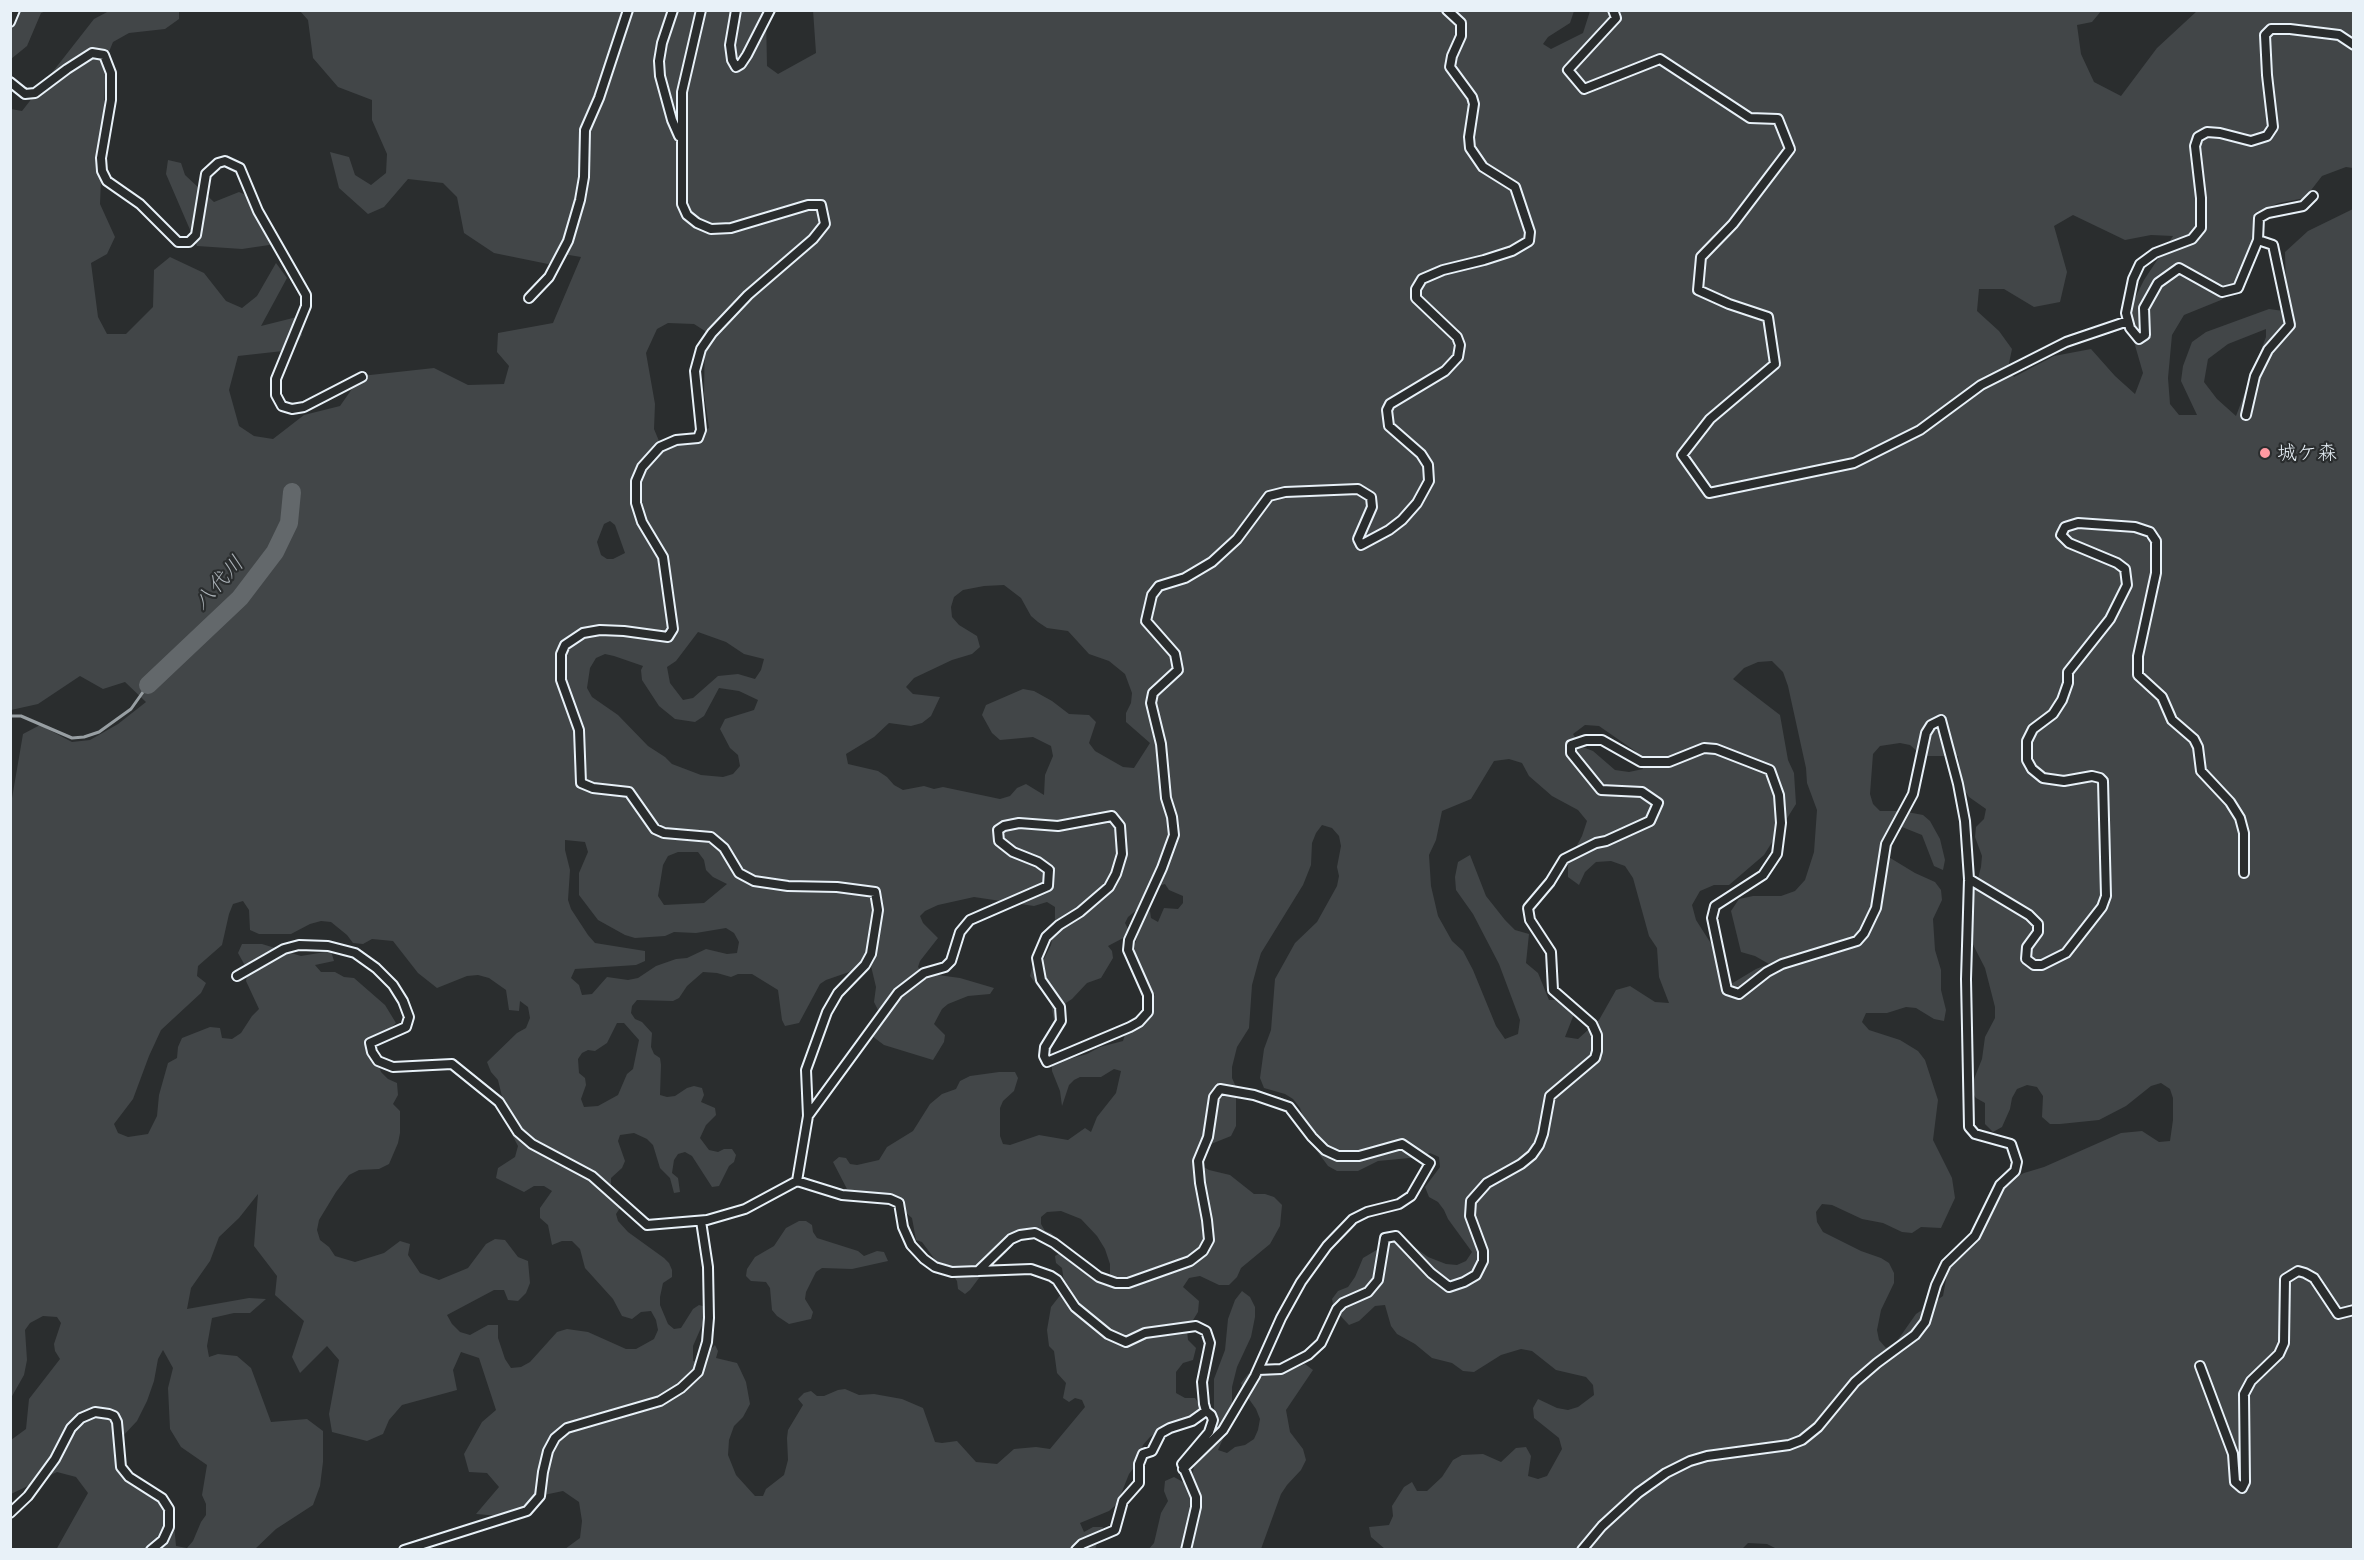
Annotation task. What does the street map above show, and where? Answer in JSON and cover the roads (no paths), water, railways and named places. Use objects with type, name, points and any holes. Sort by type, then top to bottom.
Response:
[{"type":"street","points":[[10,22],[15,10]]},
{"type":"street","points":[[529,298],[549,278],[568,241],[582,184],[585,130],[599,98],[628,10]]},
{"type":"street","points":[[673,10],[662,43],[659,68],[672,120],[681,139]]},
{"type":"street","points":[[701,10],[682,92],[682,204],[687,215],[697,223],[711,229],[731,228],[808,205],[821,205],[825,224],[813,239],[748,295],[712,333],[701,349],[695,371],[701,430],[698,438],[676,440],[660,447],[642,467],[636,481],[636,503],[642,522],[663,557],[673,629],[668,637],[624,631],[600,630],[583,633],[565,645],[561,654],[561,680],[579,730],[581,783],[593,788],[629,792],[655,829],[664,833],[711,837],[724,848],[739,873],[754,881],[788,886],[837,887],[875,892],[878,910],[871,954],[865,965],[838,993],[827,1012],[806,1070],[808,1116],[797,1181]]},
{"type":"street","points":[[736,10],[730,45],[732,60],[736,67],[741,64],[770,10]]},
{"type":"street","points":[[808,1116],[898,993],[924,973],[945,967],[951,961],[960,932],[970,920],[1048,886],[1049,870],[1038,862],[1013,852],[999,841],[998,830],[1004,826],[1019,824],[1058,826],[1112,816],[1120,826],[1122,854],[1109,887],[1046,937],[1036,958],[1041,980],[1060,1007],[1061,1022],[1045,1047],[1044,1056],[1047,1062],[1130,1027],[1139,1022],[1148,1012],[1148,995],[1128,950],[1129,940],[1162,868],[1174,835],[1172,817],[1166,798],[1161,744],[1151,703],[1153,693],[1178,670],[1175,654],[1146,621],[1152,595],[1159,586],[1185,578],[1212,562],[1237,539],[1269,496],[1285,492],[1358,489],[1371,497],[1372,507],[1358,539],[1361,545],[1402,520],[1417,503],[1428,481],[1428,465],[1421,454],[1389,426],[1387,410],[1390,404],[1444,371],[1458,357],[1460,345],[1457,338],[1416,298],[1416,288],[1422,279],[1443,270],[1512,251],[1529,242],[1530,232],[1515,187],[1484,167],[1470,148],[1469,137],[1474,104],[1472,97],[1450,67],[1461,36],[1461,23],[1448,10]]},
{"type":"street","points":[[1613,10],[1616,18],[1568,70],[1584,89],[1660,58],[1750,118],[1778,119],[1790,149],[1733,225],[1701,257],[1698,290],[1729,304],[1768,317],[1775,364],[1710,419],[1682,455],[1709,493],[1854,463],[1920,430],[1981,386],[2066,342],[2128,321]]},
{"type":"street","points":[[2313,196],[2303,206],[2268,213],[2259,218],[2258,240],[2238,288],[2222,292],[2179,268],[2158,283],[2144,308],[2145,335],[2139,339],[2130,328],[2126,313],[2133,279],[2140,264],[2155,253],[2192,239],[2201,228],[2195,146],[2198,137],[2207,132],[2251,141],[2267,136],[2273,127],[2265,35],[2271,29],[2290,29],[2339,35],[2354,45]]},
{"type":"street","points":[[10,82],[25,94],[35,93],[92,53],[104,55],[111,73],[111,100],[101,158],[102,171],[107,180],[140,204],[178,242],[189,242],[196,235],[206,174],[218,163],[225,161],[240,168],[258,211],[306,295],[306,306],[276,379],[276,395],[282,406],[292,409],[304,407],[362,376]]},
{"type":"street","points":[[2246,414],[2255,376],[2268,350],[2290,325],[2273,245],[2258,240]]},
{"type":"street","points":[[1969,879],[2029,915],[2038,924],[2038,932],[2027,947],[2026,959],[2034,965],[2042,965],[2066,952],[2102,907],[2106,896],[2103,782],[2100,778],[2092,776],[2064,781],[2043,778],[2032,769],[2027,760],[2027,741],[2032,729],[2053,714],[2062,700],[2068,683],[2068,672],[2110,619],[2127,585],[2125,569],[2118,563],[2069,543],[2061,535],[2065,527],[2078,524],[2135,527],[2150,532],[2156,541],[2156,573],[2138,656],[2138,675],[2162,697],[2172,720],[2194,739],[2198,747],[2201,771],[2230,802],[2240,818],[2244,833],[2244,873]]},
{"type":"street","points":[[1258,1370],[1281,1370],[1308,1355],[1321,1343],[1337,1309],[1368,1292],[1378,1280],[1385,1238],[1396,1236],[1431,1273],[1449,1287],[1476,1275],[1483,1261],[1483,1251],[1470,1216],[1471,1201],[1487,1183],[1521,1164],[1532,1155],[1543,1134],[1550,1096],[1595,1058],[1598,1051],[1597,1035],[1592,1024],[1553,990],[1551,952],[1530,920],[1528,908],[1550,882],[1564,859],[1650,821],[1658,803],[1642,792],[1601,790],[1571,753],[1571,745],[1586,740],[1602,740],[1641,762],[1669,762],[1704,748],[1716,749],[1770,770],[1779,795],[1781,823],[1777,854],[1763,875],[1714,906],[1712,918],[1727,990],[1735,994],[1743,992],[1767,972],[1782,964],[1857,941],[1864,933],[1876,908],[1886,844],[1913,794],[1926,734],[1931,725],[1941,720],[1959,784],[1965,821],[1969,879],[1966,979],[1969,1126],[1975,1134],[2011,1144],[2017,1162],[2015,1171],[2000,1185],[1975,1236],[1946,1264],[1936,1285],[1925,1322],[1915,1335],[1855,1382],[1818,1427],[1802,1440],[1789,1445],[1707,1456],[1690,1461],[1666,1473],[1638,1493],[1602,1526],[1582,1550]]},
{"type":"street","points":[[237,976],[284,949],[299,945],[328,946],[355,953],[376,968],[393,985],[403,1000],[409,1017],[406,1027],[370,1044],[378,1061],[393,1067],[452,1064],[499,1102],[518,1132],[532,1144],[592,1176],[647,1226],[701,1221],[745,1209],[797,1181],[842,1195],[890,1199],[899,1203],[903,1227],[911,1245],[935,1267],[952,1272],[1031,1269],[1051,1276],[1057,1280],[1075,1307],[1108,1334],[1126,1342],[1145,1333],[1201,1327],[1206,1331],[1209,1343],[1202,1382],[1206,1411],[1211,1415],[1212,1424],[1209,1432],[1184,1460],[1183,1469],[1196,1497],[1196,1507],[1186,1550]]},
{"type":"street","points":[[978,1271],[1011,1239],[1035,1233],[1054,1243],[1099,1277],[1116,1283],[1128,1283],[1190,1261],[1203,1251],[1209,1240],[1198,1161],[1208,1137],[1214,1097],[1220,1089],[1254,1095],[1289,1107],[1312,1137],[1325,1150],[1338,1156],[1359,1156],[1402,1144],[1431,1163],[1411,1196],[1399,1204],[1367,1212],[1353,1219],[1327,1246],[1310,1269],[1281,1318],[1258,1370],[1223,1430],[1183,1469]]},
{"type":"street","points":[[404,1550],[527,1511],[540,1496],[548,1451],[555,1438],[567,1428],[660,1401],[681,1388],[698,1372],[707,1342],[710,1318],[708,1267],[701,1221]]},
{"type":"street","points":[[2200,1366],[2233,1454],[2235,1482],[2242,1488],[2245,1482],[2244,1394],[2251,1381],[2279,1354],[2284,1343],[2285,1279],[2298,1271],[2305,1273],[2314,1278],[2338,1314],[2354,1310]]},
{"type":"street","points":[[1076,1550],[1082,1544],[1115,1530],[1123,1501],[1139,1483],[1143,1454],[1152,1451],[1161,1433],[1192,1421],[1206,1411]]},
{"type":"street","points":[[10,1513],[28,1496],[55,1459],[71,1428],[81,1418],[95,1412],[109,1414],[114,1416],[117,1422],[121,1467],[129,1477],[162,1498],[169,1509],[168,1527],[163,1540],[151,1550]]},
{"type":"waterway","name":"八代川","points":[[148,685],[240,598],[275,552],[289,523],[292,492]]},
{"type":"waterway","points":[[10,716],[21,716],[72,738],[84,737],[99,732],[131,709],[148,685]]},
{"type":"place","name":"城ケ森","points":[[2265,453]]}]
